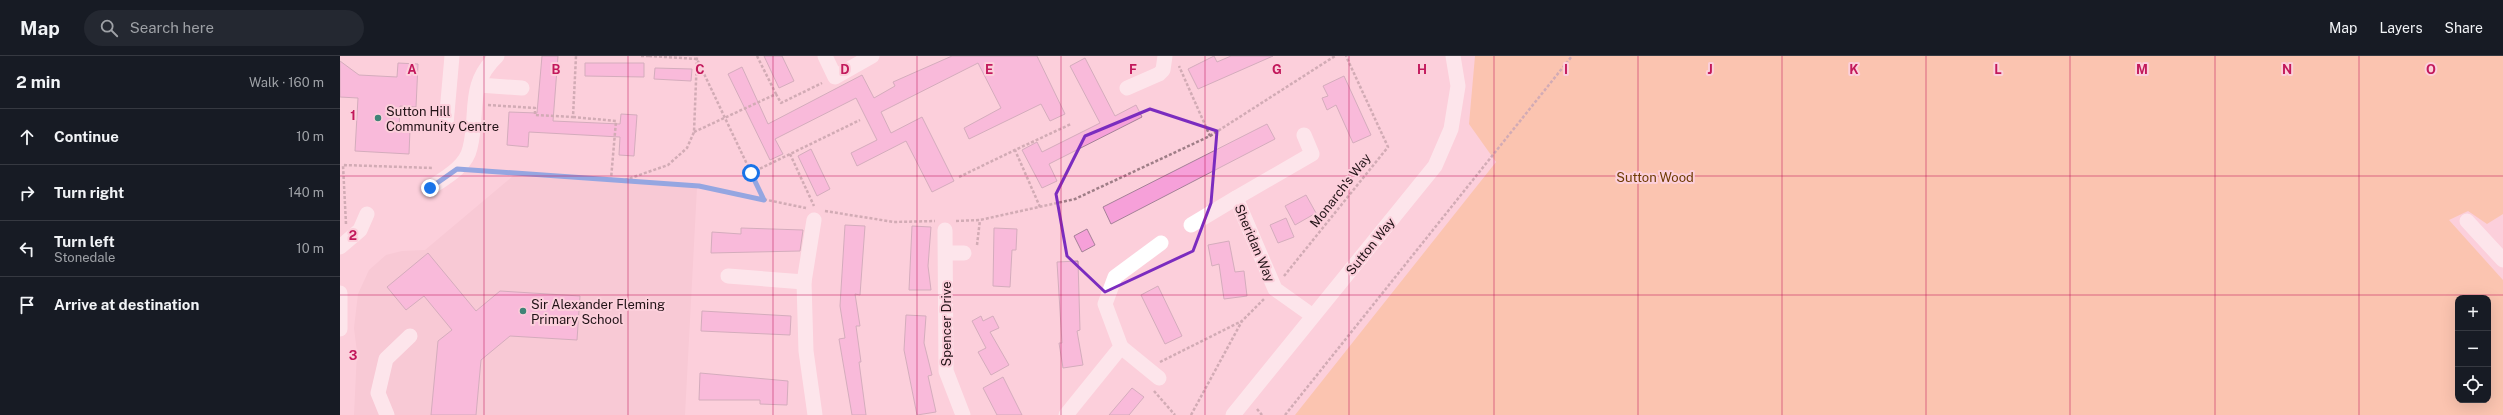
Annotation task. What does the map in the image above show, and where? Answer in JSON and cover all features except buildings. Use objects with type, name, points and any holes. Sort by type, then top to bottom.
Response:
[{"type":"street","points":[[446,124],[452,56]]},
{"type":"street","points":[[430,188],[457,169],[470,148],[473,104],[485,69],[497,56]]},
{"type":"street","points":[[825,56],[836,77],[863,58]]},
{"type":"street","name":"Sutton Way","points":[[1233,415],[1435,166],[1451,130],[1458,86],[1453,56]]},
{"type":"street","points":[[1127,88],[1159,74],[1172,60]]},
{"type":"street","points":[[479,85],[522,88]]},
{"type":"street","name":"Sheridan Way","points":[[1191,225],[1312,154],[1304,135]]},
{"type":"street","name":"Sheridan Way","points":[[1236,198],[1275,289],[1313,316]]},
{"type":"street","points":[[343,245],[360,230],[367,214]]},
{"type":"street","points":[[814,215],[804,282],[806,351],[815,415]]},
{"type":"street","points":[[2467,221],[2503,260]]},
{"type":"street","name":"Spencer Drive","points":[[945,224],[946,371],[963,415]]},
{"type":"street","points":[[1159,378],[1121,347],[1105,304],[1115,277],[1161,243]]},
{"type":"street","points":[[946,254],[964,254]]},
{"type":"street","points":[[728,276],[804,282]]},
{"type":"street","points":[[340,293],[340,330]]},
{"type":"street","points":[[387,415],[378,393],[386,359],[410,336]]},
{"type":"street","points":[[1066,415],[1121,347]]},
{"type":"path","points":[[573,117],[576,56]]},
{"type":"path","points":[[641,56],[697,58]]},
{"type":"path","points":[[758,56],[780,103],[826,81]]},
{"type":"path","points":[[343,245],[342,164],[457,169],[699,186],[764,200],[814,215],[894,222],[945,224],[980,220],[1075,199],[1210,136],[1335,56]]},
{"type":"path","name":"Monarch's Way","points":[[1242,321],[1275,289],[1388,147],[1346,56]]},
{"type":"path","points":[[1285,415],[1572,56]]},
{"type":"path","points":[[697,58],[764,200]]},
{"type":"path","points":[[623,181],[668,165],[686,148],[694,132],[697,58]]},
{"type":"path","points":[[1172,60],[1210,136]]},
{"type":"path","points":[[694,132],[776,94]]},
{"type":"path","points":[[473,104],[535,108],[535,115],[616,121],[611,180]]},
{"type":"path","points":[[751,173],[860,120]]},
{"type":"path","points":[[960,177],[1071,124]]},
{"type":"path","points":[[1015,150],[1040,207]]},
{"type":"path","points":[[790,154],[814,215]]},
{"type":"path","points":[[964,254],[976,253],[980,220]]},
{"type":"path","points":[[1175,415],[1153,393],[1159,378],[1157,363],[1242,321]]},
{"type":"path","points":[[1190,415],[1242,321]]},
{"type":"highlighted area","points":[[1150,109],[1217,131],[1211,203],[1193,251],[1105,292],[1067,256],[1056,194],[1085,136]]},
{"type":"shaded area","name":"Sir Alexander Fleming Primary School","points":[[513,176],[697,187],[685,415],[354,415],[357,352],[354,328],[358,294],[369,270],[386,255],[402,251],[425,250]]},
{"type":"green space","name":"Sutton Wood","points":[[1475,56],[2503,56],[2503,214],[2487,224],[2468,211],[2449,220],[2503,280],[2503,415],[1295,415],[1496,162],[1469,124]]},
{"type":"place","name":"Sutton Hill Community Centre","points":[[378,118]]},
{"type":"place","name":"Sir Alexander Fleming Primary School","points":[[523,311]]},
{"type":"route","points":[[430,188],[457,169],[699,186],[764,200],[751,173]]}]
